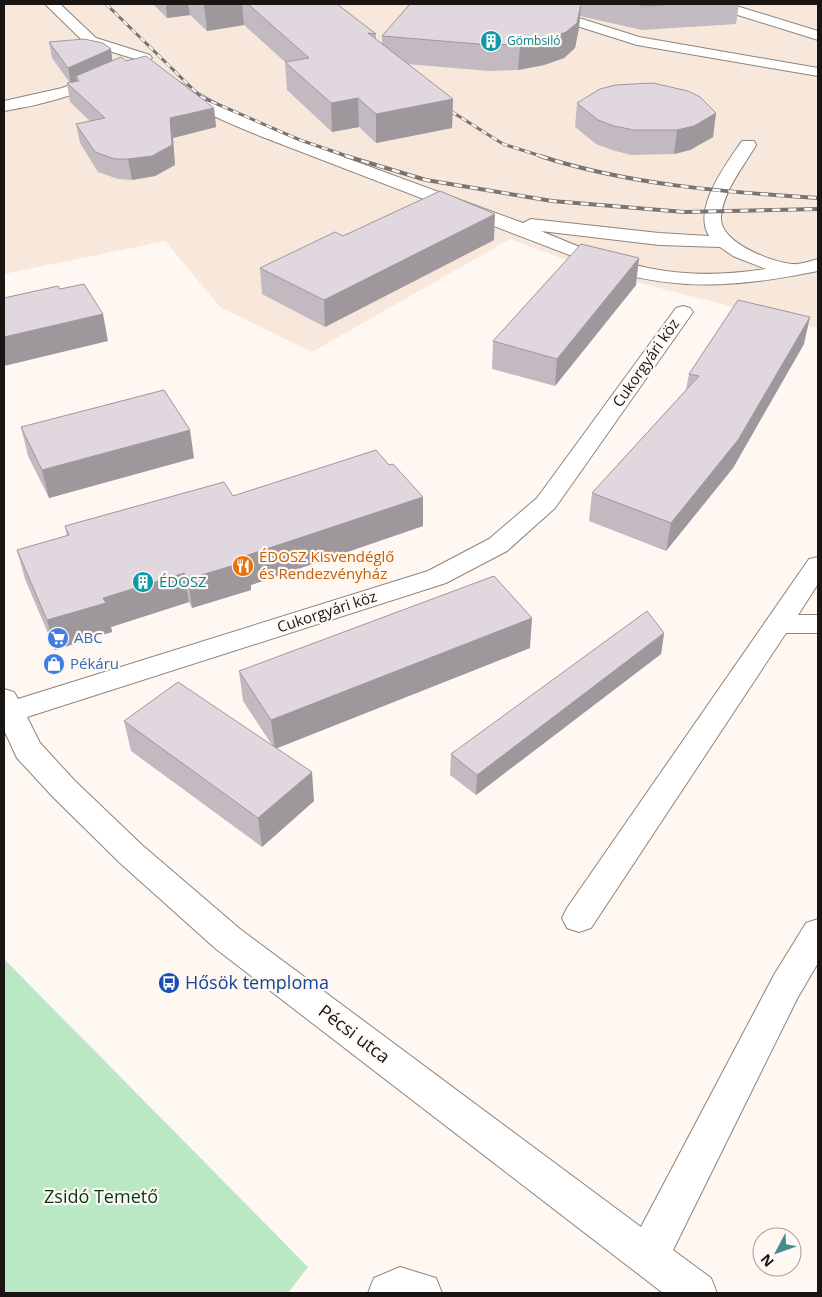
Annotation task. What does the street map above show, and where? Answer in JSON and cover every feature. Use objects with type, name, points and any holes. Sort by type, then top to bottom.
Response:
[{"type":"street","points":[[52,4],[90,41],[156,68],[185,92],[225,113],[318,155],[495,219],[586,257],[625,270],[660,277],[695,280],[727,280],[818,265]]},
{"type":"street","points":[[522,4],[646,43],[818,72]]},
{"type":"street","points":[[717,4],[818,36]]},
{"type":"street","points":[[4,106],[77,89],[120,68],[156,68]]},
{"type":"street","points":[[748,145],[717,200],[712,218],[712,228],[724,242],[761,262],[792,270]]},
{"type":"street","points":[[495,219],[592,232],[724,242]]},
{"type":"street","name":"Cukorgyári köz","points":[[6,709],[438,577],[498,545],[546,503],[683,312]]},
{"type":"street","points":[[580,918],[818,564]]},
{"type":"street","points":[[778,624],[818,624]]},
{"type":"street","name":"Pécsi utca","points":[[6,709],[16,751],[64,789],[131,854],[228,939],[696,1293]]},
{"type":"street","points":[[648,1256],[786,986],[818,934]]},
{"type":"shaded area","points":[[4,4],[818,4],[818,328],[647,285],[580,265],[510,239],[312,352],[220,307],[165,241],[4,274]]},
{"type":"green space","name":"Zsidó Temető","points":[[4,959],[308,1267],[288,1293],[4,1293]]},
{"type":"building","points":[[248,4],[337,4],[376,34],[368,33],[453,99],[376,114],[358,98],[331,103],[285,62],[309,58]]},
{"type":"building","points":[[410,4],[581,4],[577,23],[566,32],[546,40],[520,44],[490,45],[382,36]]},
{"type":"building","points":[[635,4],[677,4],[645,6]]},
{"type":"building","points":[[84,39],[103,43],[111,49],[68,68],[49,42]]},
{"type":"building","points":[[146,56],[214,108],[170,118],[172,145],[152,156],[115,159],[95,152],[76,124],[105,118],[67,83],[79,81],[76,76],[121,57],[126,61]]},
{"type":"building","points":[[653,83],[688,91],[700,97],[716,113],[694,126],[677,130],[634,130],[598,120],[577,103],[600,89],[615,85]]},
{"type":"building","points":[[440,191],[495,214],[324,300],[260,268],[335,232],[343,236]]},
{"type":"building","points":[[581,244],[639,258],[557,359],[493,341]]},
{"type":"building","points":[[84,284],[103,314],[4,337],[4,298],[58,286],[60,289]]},
{"type":"building","points":[[738,300],[810,317],[738,440],[671,523],[592,493],[699,376],[689,374]]},
{"type":"building","points":[[164,390],[190,430],[42,470],[21,427]]},
{"type":"building","points":[[376,450],[389,465],[393,464],[423,497],[245,556],[248,561],[188,579],[184,573],[103,598],[106,603],[47,620],[17,550],[69,535],[65,526],[224,482],[233,496]]},
{"type":"building","points":[[494,576],[532,618],[271,720],[239,671]]},
{"type":"building","points":[[647,611],[664,633],[477,775],[451,754]]},
{"type":"building","points":[[178,682],[312,772],[258,818],[124,721]]},
{"type":"railway","points":[[106,4],[201,97],[300,140],[350,157]]},
{"type":"railway","points":[[441,105],[503,144],[544,157]]},
{"type":"railway","points":[[346,156],[426,180],[552,201],[684,212],[818,209]]},
{"type":"railway","points":[[540,156],[608,174],[678,186],[818,198]]},
{"type":"place","name":"Gömbsiló","points":[[491,41]]},
{"type":"place","name":"ÉDOSZ Kisvendéglő és Rendezvényház","points":[[243,566]]},
{"type":"place","name":"ÉDOSZ","points":[[143,582]]},
{"type":"place","name":"ABC","points":[[58,638]]},
{"type":"place","name":"Pékáru","points":[[54,664]]},
{"type":"place","name":"Hősök temploma","points":[[169,983]]}]
